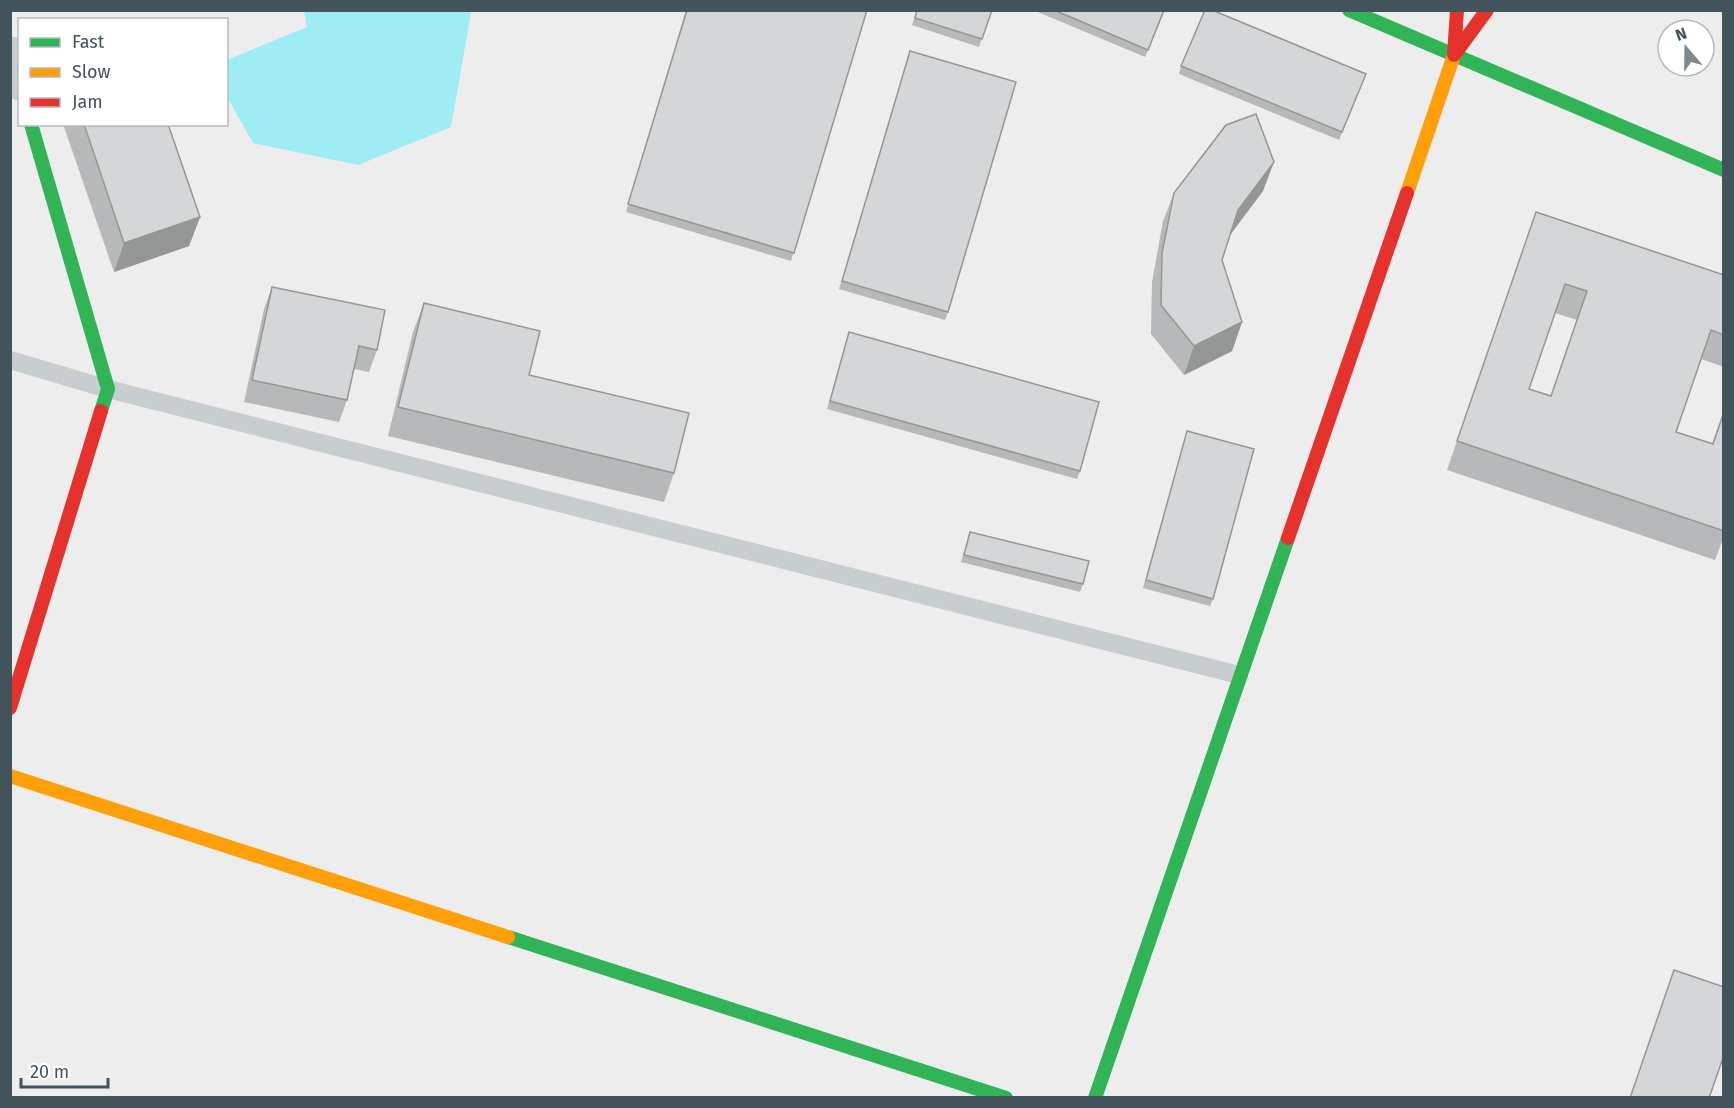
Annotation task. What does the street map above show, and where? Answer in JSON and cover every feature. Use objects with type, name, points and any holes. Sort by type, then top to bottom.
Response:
[{"type":"main road","points":[[1349,10],[1724,170]]},
{"type":"main road","points":[[1095,1098],[1454,55],[1457,10]]},
{"type":"main road","points":[[1454,55],[1487,10]]},
{"type":"main road","points":[[10,708],[108,389],[32,126]]},
{"type":"main road","points":[[10,776],[1006,1098]]},
{"type":"street","points":[[10,53],[18,78]]},
{"type":"lane","points":[[10,360],[108,389],[1239,675]]},
{"type":"water","points":[[469,10],[471,13],[451,127],[358,165],[253,143],[228,99],[228,60],[307,27],[304,11]]},
{"type":"building","points":[[687,10],[867,10],[794,253],[628,204]]},
{"type":"building","points":[[917,10],[992,10],[982,39],[915,18]]},
{"type":"building","points":[[1054,10],[1164,10],[1148,50]]},
{"type":"building","points":[[1205,10],[1212,10],[1366,74],[1342,132],[1181,66]]},
{"type":"building","points":[[910,51],[1016,82],[948,312],[842,281]]},
{"type":"building","points":[[1256,114],[1274,162],[1238,210],[1222,260],[1242,322],[1194,346],[1161,305],[1162,253],[1174,193],[1226,125]]},
{"type":"building","points":[[85,126],[169,126],[200,217],[124,243]]},
{"type":"building","points":[[1536,212],[1724,275],[1724,335],[1711,330],[1676,432],[1713,444],[1724,412],[1724,531],[1457,441]],"holes":[[[1565,284],[1587,291],[1551,396],[1529,389]]]},
{"type":"building","points":[[272,287],[385,310],[377,350],[359,346],[347,400],[252,380]]},
{"type":"building","points":[[424,303],[540,331],[529,375],[689,413],[674,473],[398,407]]},
{"type":"building","points":[[849,332],[1099,402],[1080,471],[830,401]]},
{"type":"building","points":[[1187,431],[1254,449],[1213,599],[1146,580]]},
{"type":"building","points":[[970,532],[1089,561],[1083,584],[964,555]]},
{"type":"building","points":[[1674,970],[1724,987],[1724,1055],[1709,1098],[1630,1098]]},
{"type":"traffic: fast","points":[[1349,10],[1724,170]]},
{"type":"traffic: fast","points":[[32,126],[108,389],[101,411]]},
{"type":"traffic: fast","points":[[1095,1098],[1288,538]]},
{"type":"traffic: fast","points":[[508,937],[1006,1098]]},
{"type":"traffic: slow","points":[[1407,193],[1454,55]]},
{"type":"traffic: slow","points":[[10,776],[508,937]]},
{"type":"traffic: jam","points":[[1457,10],[1454,55],[1487,10]]},
{"type":"traffic: jam","points":[[1288,538],[1407,193]]},
{"type":"traffic: jam","points":[[10,708],[101,411]]}]
